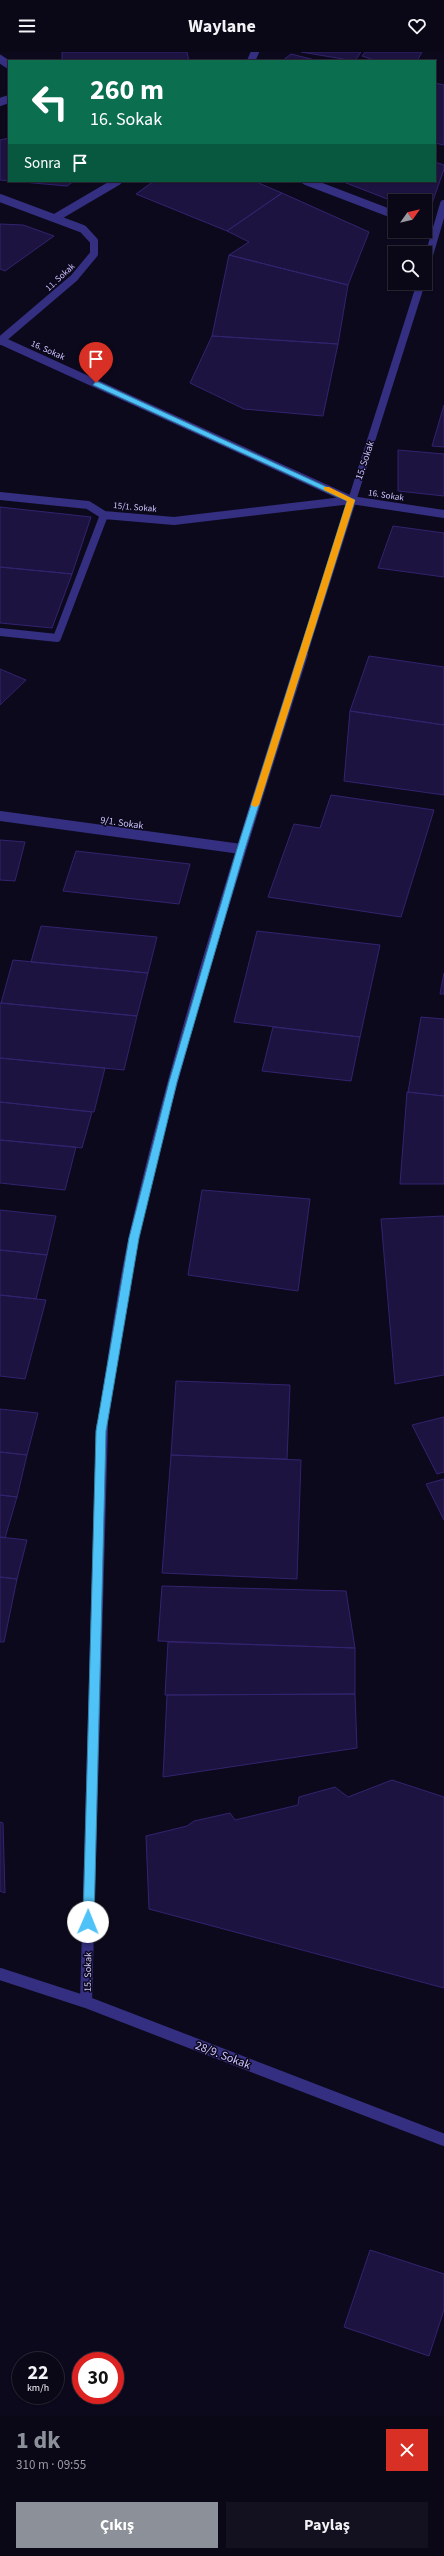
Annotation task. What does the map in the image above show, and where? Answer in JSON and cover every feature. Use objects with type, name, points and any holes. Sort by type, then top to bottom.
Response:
[{"type":"street","points":[[55,218],[116,182]]},
{"type":"street","points":[[309,182],[388,212]]},
{"type":"street","name":"11. Sokak","points":[[0,198],[83,229],[94,241],[94,254],[74,278],[0,340]]},
{"type":"street","points":[[431,246],[444,204]]},
{"type":"street","name":"15. Sokak","points":[[86,2002],[101,1431],[136,1231],[173,1082],[241,849],[419,290]]},
{"type":"street","name":"16. Sokak","points":[[0,340],[351,500],[444,514]]},
{"type":"street","points":[[0,496],[88,505],[104,515]]},
{"type":"street","name":"15/1. Sokak","points":[[0,632],[57,638],[104,515],[174,521],[351,500]]},
{"type":"street","name":"9/1. Sokak","points":[[0,816],[241,849]]},
{"type":"street","name":"28/9. Sokak","points":[[0,1974],[86,2002],[444,2140]]},
{"type":"building","points":[[62,52],[187,52],[189,60],[62,60]]},
{"type":"building","points":[[301,52],[361,52],[356,60]]},
{"type":"building","points":[[365,52],[422,52],[418,60],[374,60],[362,56]]},
{"type":"building","points":[[291,54],[315,60],[283,60]]},
{"type":"building","points":[[436,83],[444,85],[444,145],[436,143]]},
{"type":"building","points":[[8,138],[8,181],[0,180],[0,140]]},
{"type":"building","points":[[436,162],[444,165],[432,204],[432,194],[388,194],[388,199],[344,182],[436,182]]},
{"type":"building","points":[[22,182],[73,182],[67,186]]},
{"type":"building","points":[[153,182],[256,182],[282,193],[227,231],[136,194]]},
{"type":"building","points":[[282,193],[369,232],[348,285],[229,255],[249,242],[227,231]]},
{"type":"building","points":[[0,224],[23,225],[54,236],[5,271],[0,269]]},
{"type":"building","points":[[229,255],[348,285],[338,344],[212,336]]},
{"type":"building","points":[[212,336],[338,344],[323,416],[244,409],[190,383]]},
{"type":"building","points":[[444,405],[444,447],[432,446]]},
{"type":"building","points":[[398,450],[444,454],[444,496],[398,491]]},
{"type":"building","points":[[0,507],[91,517],[72,574],[0,567]]},
{"type":"building","points":[[393,526],[444,533],[444,577],[378,568]]},
{"type":"building","points":[[0,567],[72,574],[52,628],[0,623]]},
{"type":"building","points":[[369,656],[444,667],[444,725],[350,711]]},
{"type":"building","points":[[0,669],[26,680],[0,705]]},
{"type":"building","points":[[350,711],[444,725],[444,795],[344,781]]},
{"type":"building","points":[[331,795],[434,810],[401,917],[268,897],[294,824],[320,828]]},
{"type":"building","points":[[0,840],[25,842],[15,881],[0,880]]},
{"type":"building","points":[[76,851],[190,864],[179,904],[63,891]]},
{"type":"building","points":[[41,926],[157,937],[148,973],[31,962]]},
{"type":"building","points":[[257,931],[380,945],[360,1037],[234,1022]]},
{"type":"building","points":[[13,960],[148,973],[137,1016],[1,1003]]},
{"type":"building","points":[[444,973],[444,994],[440,994]]},
{"type":"building","points":[[0,1003],[137,1016],[124,1070],[0,1058]]},
{"type":"building","points":[[421,1017],[444,1019],[444,1096],[408,1092]]},
{"type":"building","points":[[273,1027],[360,1037],[351,1081],[262,1071]]},
{"type":"building","points":[[0,1058],[105,1068],[94,1112],[0,1102]]},
{"type":"building","points":[[407,1092],[444,1096],[444,1184],[400,1184]]},
{"type":"building","points":[[0,1102],[92,1112],[82,1148],[0,1140]]},
{"type":"building","points":[[0,1140],[76,1147],[65,1190],[0,1183]]},
{"type":"building","points":[[202,1190],[310,1199],[298,1291],[188,1275]]},
{"type":"building","points":[[0,1210],[56,1216],[47,1255],[0,1250]]},
{"type":"building","points":[[444,1216],[444,1375],[395,1384],[381,1219]]},
{"type":"building","points":[[0,1250],[47,1255],[36,1299],[0,1295]]},
{"type":"building","points":[[0,1295],[46,1300],[25,1379],[0,1376]]},
{"type":"building","points":[[176,1381],[290,1385],[287,1459],[171,1455]]},
{"type":"building","points":[[0,1409],[38,1413],[27,1455],[0,1452]]},
{"type":"building","points":[[444,1417],[444,1472],[437,1474],[412,1425]]},
{"type":"building","points":[[0,1452],[27,1455],[17,1497],[0,1495]]},
{"type":"building","points":[[171,1455],[301,1460],[297,1579],[162,1573]]},
{"type":"building","points":[[444,1479],[444,1520],[426,1484]]},
{"type":"building","points":[[0,1495],[17,1497],[5,1538],[0,1537]]},
{"type":"building","points":[[0,1537],[27,1540],[17,1579],[0,1577]]},
{"type":"building","points":[[0,1577],[17,1579],[4,1642],[0,1642]]},
{"type":"building","points":[[162,1586],[346,1591],[355,1648],[158,1641]]},
{"type":"building","points":[[168,1642],[355,1648],[355,1694],[165,1695]]},
{"type":"building","points":[[355,1694],[357,1748],[163,1777],[167,1695]]},
{"type":"building","points":[[392,1780],[444,1797],[444,1988],[149,1909],[146,1836],[187,1826],[194,1821],[230,1813],[235,1820],[298,1805],[299,1797],[335,1787],[348,1797]]},
{"type":"building","points":[[0,1822],[3,1823],[5,1893],[0,1891]]},
{"type":"building","points":[[370,2250],[444,2274],[444,2310],[429,2356],[344,2327]]},
{"type":"slow traffic","points":[[255,805],[351,500],[326,488]]},
{"type":"route","points":[[88,1922],[101,1431],[134,1238],[173,1082],[241,849],[351,500],[96,383]]}]
